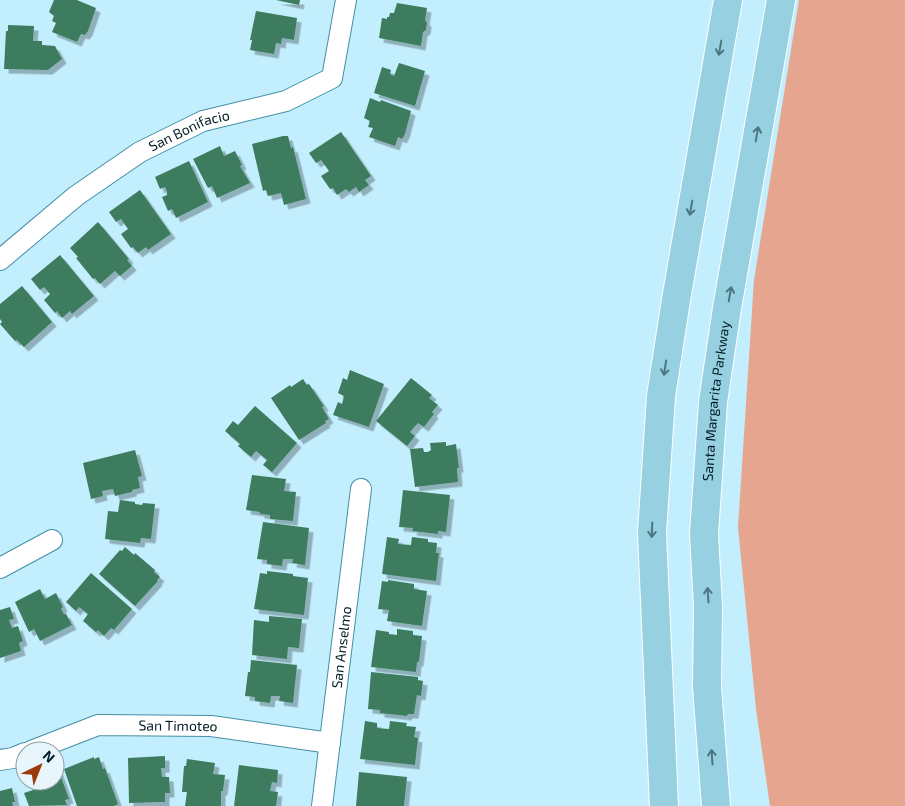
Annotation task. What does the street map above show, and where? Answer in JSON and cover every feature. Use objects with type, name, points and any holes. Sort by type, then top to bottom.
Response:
[{"type":"main road","points":[[664,806],[652,533],[661,396],[677,290],[728,0]]},
{"type":"main road","name":"Santa Margarita Parkway","points":[[716,806],[707,688],[708,607],[704,534],[713,402],[781,0]]},
{"type":"street","name":"San Bonifacio","points":[[0,260],[76,196],[140,152],[203,121],[286,101],[332,78],[346,0]]},
{"type":"street","name":"San Anselmo","points":[[322,806],[361,488]]},
{"type":"street","points":[[0,568],[52,540]]},
{"type":"street","name":"San Timoteo","points":[[57,741],[98,725],[211,726],[330,743]]},
{"type":"street","points":[[0,760],[15,757]]},
{"type":"shaded area","points":[[799,0],[905,0],[905,806],[770,806],[756,709],[738,527],[754,280]]},
{"type":"building","points":[[54,0],[77,0],[96,8],[88,31],[85,35],[81,34],[77,42],[52,32],[56,23],[52,21],[54,16],[49,12]]},
{"type":"building","points":[[276,0],[300,0],[299,5]]},
{"type":"building","points":[[397,3],[427,8],[426,30],[423,32],[421,46],[379,38],[382,18],[387,19],[390,13],[394,13]]},
{"type":"building","points":[[256,11],[297,18],[294,40],[282,38],[281,44],[276,43],[274,54],[250,50],[252,40],[250,40]]},
{"type":"building","points":[[8,25],[34,26],[33,41],[42,41],[42,45],[55,46],[62,59],[48,70],[4,69]]},
{"type":"building","points":[[399,63],[425,71],[415,106],[374,93],[382,67],[391,70],[390,74],[394,76]]},
{"type":"building","points":[[370,98],[411,111],[405,134],[402,139],[398,137],[395,146],[369,137],[373,128],[368,127],[370,121],[364,118]]},
{"type":"building","points":[[341,132],[371,176],[365,180],[369,185],[359,192],[356,187],[349,192],[346,189],[337,195],[321,176],[329,171],[321,160],[316,163],[309,153]]},
{"type":"building","points":[[288,136],[291,148],[293,147],[306,199],[284,205],[281,193],[268,196],[266,190],[263,191],[252,144]]},
{"type":"building","points":[[220,146],[224,156],[235,151],[242,165],[240,166],[250,183],[217,198],[212,186],[208,188],[193,159]]},
{"type":"building","points":[[189,161],[208,202],[176,218],[172,209],[168,211],[162,197],[167,195],[165,187],[160,189],[155,177]]},
{"type":"building","points":[[140,190],[171,234],[148,250],[146,247],[138,253],[133,247],[131,248],[121,234],[128,229],[121,219],[116,222],[109,212]]},
{"type":"building","points":[[98,222],[129,259],[127,260],[132,266],[120,276],[115,271],[100,284],[95,278],[93,279],[70,248]]},
{"type":"building","points":[[60,255],[94,296],[72,314],[70,311],[62,318],[44,300],[50,294],[44,287],[40,290],[31,279]]},
{"type":"building","points":[[22,286],[52,322],[24,347],[17,340],[15,341],[0,324],[2,322],[0,319],[0,304]]},
{"type":"building","points":[[350,370],[384,384],[369,427],[333,415],[338,402],[342,404],[344,396],[338,393],[343,378],[347,380]]},
{"type":"building","points":[[411,378],[432,395],[429,398],[438,405],[424,427],[418,423],[410,432],[415,436],[407,446],[376,421]]},
{"type":"building","points":[[303,379],[307,385],[309,384],[324,406],[322,407],[329,419],[325,421],[326,423],[299,440],[271,398]]},
{"type":"building","points":[[255,406],[297,443],[272,472],[263,465],[267,460],[256,451],[251,457],[225,431],[233,421],[238,425]]},
{"type":"building","points":[[446,442],[446,446],[456,444],[459,468],[457,468],[458,482],[415,487],[410,449],[423,448],[424,452],[428,452],[431,450],[430,443]]},
{"type":"building","points":[[135,450],[142,476],[138,477],[140,488],[115,496],[113,489],[102,491],[103,496],[91,499],[83,463]]},
{"type":"building","points":[[252,475],[286,479],[284,491],[296,492],[293,521],[270,519],[270,515],[246,510]]},
{"type":"building","points":[[403,490],[450,495],[446,532],[438,531],[438,534],[412,531],[413,528],[399,527]]},
{"type":"building","points":[[120,500],[142,505],[143,503],[155,504],[151,539],[141,538],[140,543],[105,539],[108,511],[118,512]]},
{"type":"building","points":[[263,522],[309,528],[305,565],[292,563],[293,559],[283,559],[282,566],[267,564],[267,560],[257,559]]},
{"type":"building","points":[[387,537],[399,539],[398,544],[411,545],[412,537],[428,539],[428,542],[437,543],[436,553],[439,553],[436,581],[382,574]]},
{"type":"building","points":[[125,547],[155,570],[154,572],[160,577],[135,606],[99,574],[120,550],[122,551]]},
{"type":"building","points":[[267,571],[308,578],[304,615],[254,609],[260,573],[267,574]]},
{"type":"building","points":[[91,573],[132,609],[114,630],[111,628],[104,636],[83,621],[88,614],[79,607],[76,611],[66,602]]},
{"type":"building","points":[[388,580],[414,584],[414,589],[427,591],[422,626],[387,621],[389,610],[378,609],[382,581],[388,582]]},
{"type":"building","points":[[40,589],[45,599],[56,593],[63,607],[61,609],[72,625],[40,641],[34,629],[29,632],[15,602]]},
{"type":"building","points":[[10,607],[14,619],[9,620],[12,628],[18,626],[23,641],[19,643],[21,651],[0,658],[0,610]]},
{"type":"building","points":[[269,616],[302,619],[299,648],[288,647],[287,659],[252,655],[254,620],[269,622]]},
{"type":"building","points":[[397,629],[413,631],[413,635],[422,636],[416,672],[371,667],[376,630],[397,635]]},
{"type":"building","points":[[251,660],[297,665],[293,703],[279,701],[280,696],[271,696],[270,703],[255,701],[255,697],[245,696]]},
{"type":"building","points":[[371,672],[418,677],[418,680],[423,681],[421,696],[417,695],[414,714],[408,714],[407,716],[380,713],[380,710],[368,709]]},
{"type":"building","points":[[365,721],[377,723],[377,728],[389,729],[390,721],[407,723],[406,726],[416,727],[414,737],[418,738],[415,765],[360,759]]},
{"type":"building","points":[[165,756],[165,768],[161,768],[162,777],[169,777],[170,793],[165,793],[165,802],[129,803],[128,758]]},
{"type":"building","points":[[94,757],[94,759],[99,757],[118,804],[114,806],[77,806],[65,769]]},
{"type":"building","points":[[187,759],[215,763],[213,774],[225,775],[223,791],[221,791],[221,806],[185,806],[187,792],[182,792],[184,766],[186,766]]},
{"type":"building","points":[[239,765],[278,770],[277,783],[272,782],[270,791],[278,792],[276,806],[234,806]]},
{"type":"building","points":[[359,772],[407,777],[404,806],[356,806]]},
{"type":"building","points":[[12,788],[15,802],[12,802],[13,806],[0,806],[0,791]]},
{"type":"building","points":[[65,788],[69,799],[65,800],[67,805],[29,806],[24,793],[30,791],[65,791]]}]
